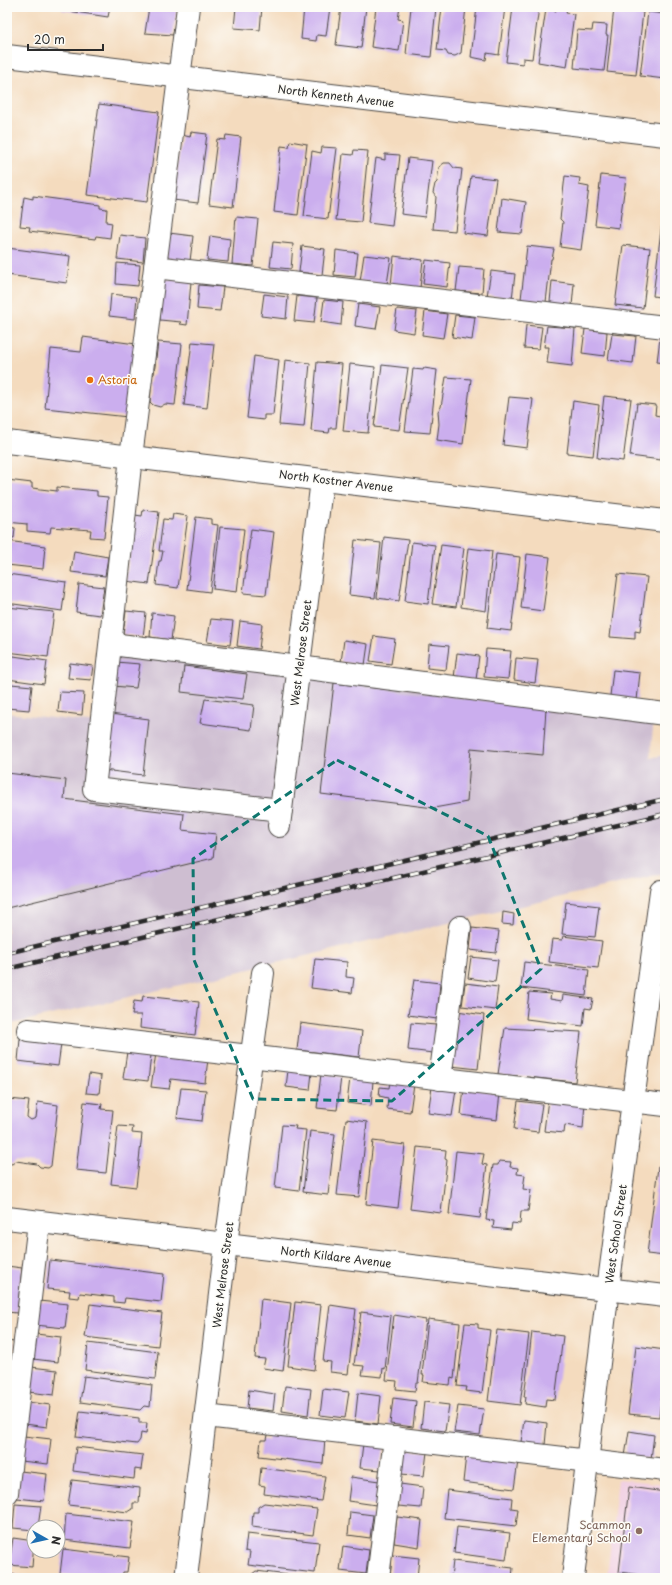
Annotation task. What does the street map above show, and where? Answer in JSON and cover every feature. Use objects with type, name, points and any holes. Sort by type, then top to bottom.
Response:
[{"type":"street","points":[[188,7],[131,457],[110,644],[665,714]]},
{"type":"street","name":"North Kenneth Avenue","points":[[7,56],[179,78],[665,135]]},
{"type":"street","points":[[155,267],[665,328]]},
{"type":"street","name":"North Kostner Avenue","points":[[7,442],[665,521]]},
{"type":"street","name":"West Melrose Street","points":[[110,644],[94,790],[280,818],[322,480]]},
{"type":"street","name":"West School Street","points":[[573,1578],[608,1289],[634,1102],[660,891]]},
{"type":"street","points":[[440,1078],[460,927]]},
{"type":"street","name":"West Melrose Street","points":[[186,1578],[226,1244],[263,973]]},
{"type":"street","points":[[28,1030],[665,1105]]},
{"type":"street","name":"North Kildare Avenue","points":[[7,1218],[665,1296]]},
{"type":"street","points":[[7,1493],[39,1222]]},
{"type":"street","points":[[206,1416],[665,1470]]},
{"type":"street","points":[[378,1578],[395,1438]]},
{"type":"highlighted area","points":[[337,760],[488,836],[541,969],[392,1101],[253,1099],[194,960],[193,859]]},
{"type":"shaded area","points":[[115,651],[654,718],[650,758],[665,755],[665,873],[7,1025],[7,713],[106,724]]},
{"type":"shaded area","name":"Scammon Elementary School","points":[[618,1479],[665,1484],[665,1578],[607,1578]]},
{"type":"building","points":[[62,7],[110,7],[108,17],[62,10]]},
{"type":"building","points":[[149,7],[177,7],[173,35],[145,33]]},
{"type":"building","points":[[236,7],[262,7],[260,30],[234,28]]},
{"type":"building","points":[[304,7],[330,7],[326,36],[317,35],[316,41],[301,39]]},
{"type":"building","points":[[341,7],[366,7],[361,48],[336,45]]},
{"type":"building","points":[[376,7],[400,7],[398,19],[403,20],[399,51],[371,47]]},
{"type":"building","points":[[411,7],[436,7],[431,57],[406,54]]},
{"type":"building","points":[[442,7],[466,7],[461,53],[455,56],[448,55],[446,51],[437,50]]},
{"type":"building","points":[[477,7],[505,7],[499,55],[487,53],[486,60],[471,57]]},
{"type":"building","points":[[513,7],[539,7],[532,59],[523,58],[523,64],[506,62]]},
{"type":"building","points":[[556,7],[567,7],[566,13],[574,14],[567,67],[538,62],[546,9],[556,11]]},
{"type":"building","points":[[614,8],[643,12],[636,75],[607,72]]},
{"type":"building","points":[[648,12],[665,14],[665,79],[640,76]]},
{"type":"building","points":[[593,24],[607,25],[606,35],[608,35],[604,71],[574,68],[577,30],[592,31]]},
{"type":"building","points":[[99,104],[159,112],[147,202],[87,195]]},
{"type":"building","points":[[191,132],[207,134],[198,203],[173,200],[182,135],[190,137]]},
{"type":"building","points":[[226,135],[241,137],[233,207],[209,204],[217,139],[225,140]]},
{"type":"building","points":[[290,141],[307,144],[298,215],[274,212],[281,146],[289,147]]},
{"type":"building","points":[[322,147],[337,148],[328,219],[304,216],[312,151],[321,153]]},
{"type":"building","points":[[354,150],[368,151],[361,222],[336,220],[343,154],[353,155]]},
{"type":"building","points":[[385,154],[400,155],[392,226],[368,223],[376,158],[385,160]]},
{"type":"building","points":[[408,158],[432,161],[425,217],[401,214]]},
{"type":"building","points":[[444,163],[450,163],[454,168],[462,169],[455,231],[433,229],[436,197],[433,193],[437,182],[439,167]]},
{"type":"building","points":[[601,175],[626,178],[619,228],[595,225]]},
{"type":"building","points":[[471,176],[496,179],[488,236],[463,233]]},
{"type":"building","points":[[565,176],[580,178],[579,185],[589,187],[581,250],[560,247],[563,222],[560,219]]},
{"type":"building","points":[[33,196],[100,205],[100,208],[107,209],[106,222],[112,223],[110,238],[96,236],[95,239],[29,231],[30,227],[20,226],[24,197],[33,199]]},
{"type":"building","points":[[502,198],[526,202],[522,234],[498,232]]},
{"type":"building","points":[[665,205],[665,298],[653,296]]},
{"type":"building","points":[[236,217],[258,219],[253,266],[232,264]]},
{"type":"building","points":[[169,233],[193,236],[190,261],[166,258]]},
{"type":"building","points":[[120,235],[145,238],[143,262],[117,259]]},
{"type":"building","points":[[210,236],[230,239],[228,262],[207,260]]},
{"type":"building","points":[[273,242],[293,244],[291,269],[270,267]]},
{"type":"building","points":[[623,245],[650,248],[643,308],[615,305]]},
{"type":"building","points":[[302,246],[325,249],[322,275],[299,272]]},
{"type":"building","points":[[527,246],[554,249],[551,259],[546,302],[521,299]]},
{"type":"building","points":[[7,248],[70,256],[67,283],[7,275]]},
{"type":"building","points":[[336,250],[358,253],[355,277],[334,275]]},
{"type":"building","points":[[364,255],[391,258],[387,284],[360,281]]},
{"type":"building","points":[[394,256],[423,260],[420,288],[391,285]]},
{"type":"building","points":[[426,260],[450,263],[447,287],[423,284]]},
{"type":"building","points":[[117,263],[140,265],[138,286],[116,284]]},
{"type":"building","points":[[459,267],[484,269],[482,293],[456,291]]},
{"type":"building","points":[[491,271],[515,274],[512,299],[487,296]]},
{"type":"building","points":[[163,279],[191,282],[187,325],[180,324],[181,322],[160,320]]},
{"type":"building","points":[[552,281],[574,284],[572,306],[550,302]]},
{"type":"building","points":[[199,285],[223,287],[220,311],[197,309]]},
{"type":"building","points":[[111,294],[137,297],[135,319],[109,316]]},
{"type":"building","points":[[264,294],[288,297],[286,319],[261,316]]},
{"type":"building","points":[[297,296],[317,298],[314,323],[294,321]]},
{"type":"building","points":[[324,300],[343,302],[341,325],[321,322]]},
{"type":"building","points":[[358,304],[380,307],[376,329],[355,326]]},
{"type":"building","points":[[397,309],[417,311],[414,333],[394,330]]},
{"type":"building","points":[[425,311],[447,314],[443,338],[422,335]]},
{"type":"building","points":[[455,315],[475,317],[472,340],[452,337]]},
{"type":"building","points":[[526,325],[542,327],[539,349],[524,348]]},
{"type":"building","points":[[547,326],[575,328],[572,366],[547,363],[549,347],[544,347]]},
{"type":"building","points":[[585,329],[607,332],[605,356],[582,353]]},
{"type":"building","points":[[612,334],[636,336],[633,363],[608,360]]},
{"type":"building","name":"Astoria","points":[[83,337],[136,344],[128,417],[45,408],[51,349],[81,352]]},
{"type":"building","points":[[660,338],[665,339],[665,363],[657,362]]},
{"type":"building","points":[[158,342],[182,344],[175,405],[165,404],[160,407],[153,405],[150,402],[151,390],[149,385],[151,377],[154,374]]},
{"type":"building","points":[[192,342],[214,344],[207,408],[184,405]]},
{"type":"building","points":[[254,356],[279,360],[273,415],[264,415],[264,420],[247,418]]},
{"type":"building","points":[[285,360],[310,363],[304,427],[279,425]]},
{"type":"building","points":[[317,362],[342,364],[336,428],[330,428],[329,433],[311,431]]},
{"type":"building","points":[[350,364],[375,367],[368,433],[343,431]]},
{"type":"building","points":[[382,365],[408,368],[399,430],[374,427]]},
{"type":"building","points":[[424,368],[437,370],[430,433],[405,431],[413,369],[423,370]]},
{"type":"building","points":[[446,377],[471,379],[463,444],[437,440],[439,424],[438,411],[441,407]]},
{"type":"building","points":[[604,396],[631,399],[623,461],[597,458]]},
{"type":"building","points":[[509,397],[533,399],[527,448],[503,445]]},
{"type":"building","points":[[573,401],[599,405],[593,456],[567,453]]},
{"type":"building","points":[[637,403],[656,405],[655,415],[665,417],[661,460],[630,456]]},
{"type":"building","points":[[7,480],[32,483],[32,488],[57,491],[57,487],[97,491],[97,496],[108,497],[104,538],[90,537],[91,530],[51,527],[50,533],[27,531],[27,524],[7,522]]},
{"type":"building","points":[[143,510],[159,512],[149,584],[126,581],[135,515],[142,516]]},
{"type":"building","points":[[173,514],[188,516],[178,588],[156,585],[159,561],[161,561],[163,551],[159,551],[163,519],[172,520]]},
{"type":"building","points":[[196,517],[211,519],[211,524],[218,525],[210,592],[187,589]]},
{"type":"building","points":[[7,527],[15,528],[14,538],[7,537]]},
{"type":"building","points":[[220,527],[244,529],[237,592],[213,589]]},
{"type":"building","points":[[251,529],[274,532],[266,595],[243,593]]},
{"type":"building","points":[[384,537],[408,540],[399,601],[377,598]]},
{"type":"building","points":[[355,540],[381,543],[375,598],[349,595]]},
{"type":"building","points":[[7,541],[45,546],[43,569],[7,565]]},
{"type":"building","points":[[412,542],[435,545],[428,604],[405,601]]},
{"type":"building","points":[[441,545],[464,548],[456,607],[432,604]]},
{"type":"building","points":[[468,548],[492,551],[486,611],[461,607]]},
{"type":"building","points":[[74,551],[108,557],[105,576],[71,572]]},
{"type":"building","points":[[496,554],[520,557],[511,631],[487,628]]},
{"type":"building","points":[[527,554],[550,557],[543,611],[521,608]]},
{"type":"building","points":[[7,574],[66,582],[62,611],[7,603]]},
{"type":"building","points":[[618,574],[647,577],[640,632],[635,631],[635,639],[610,637]]},
{"type":"building","points":[[79,584],[104,587],[100,615],[76,612]]},
{"type":"building","points":[[7,607],[54,612],[48,657],[7,652]]},
{"type":"building","points":[[126,611],[146,613],[143,637],[123,634]]},
{"type":"building","points":[[152,613],[174,616],[171,640],[150,637]]},
{"type":"building","points":[[211,619],[233,621],[230,645],[207,642]]},
{"type":"building","points":[[240,621],[262,624],[259,649],[237,646]]},
{"type":"building","points":[[374,636],[395,639],[391,664],[370,661]]},
{"type":"building","points":[[344,640],[368,644],[365,665],[341,662]]},
{"type":"building","points":[[429,644],[449,646],[446,670],[427,668]]},
{"type":"building","points":[[486,649],[511,651],[508,679],[484,677]]},
{"type":"building","points":[[457,653],[479,656],[476,680],[454,678]]},
{"type":"building","points":[[7,655],[47,661],[44,684],[7,679]]},
{"type":"building","points":[[516,658],[538,660],[535,683],[514,680]]},
{"type":"building","points":[[116,662],[140,664],[136,688],[113,686]]},
{"type":"building","points":[[70,663],[93,666],[91,680],[68,678]]},
{"type":"building","points":[[184,666],[247,674],[243,699],[181,692]]},
{"type":"building","points":[[613,670],[640,673],[637,700],[610,696]]},
{"type":"building","points":[[334,683],[546,709],[543,755],[471,748],[467,802],[434,808],[321,794]]},
{"type":"building","points":[[11,684],[32,686],[29,710],[7,708],[7,687],[10,687]]},
{"type":"building","points":[[60,692],[84,693],[82,715],[58,712]]},
{"type":"building","points":[[205,699],[254,705],[251,730],[200,723]]},
{"type":"building","points":[[110,714],[149,719],[143,775],[103,770]]},
{"type":"building","points":[[7,773],[66,780],[64,799],[184,814],[182,830],[216,834],[213,858],[7,908]]},
{"type":"building","points":[[566,902],[599,906],[595,937],[562,934]]},
{"type":"building","points":[[503,912],[514,914],[513,925],[502,924]]},
{"type":"building","points":[[472,928],[499,931],[496,953],[470,950]]},
{"type":"building","points":[[563,936],[602,941],[598,968],[549,962],[552,939],[562,940]]},
{"type":"building","points":[[471,957],[498,960],[495,982],[468,978]]},
{"type":"building","points":[[315,959],[347,962],[346,977],[354,978],[352,993],[311,988]]},
{"type":"building","points":[[524,962],[589,970],[586,996],[521,988]]},
{"type":"building","points":[[414,980],[440,983],[437,1019],[408,1015]]},
{"type":"building","points":[[465,983],[498,987],[495,1010],[462,1006]]},
{"type":"building","points":[[529,992],[551,994],[550,999],[562,1001],[563,995],[593,999],[591,1009],[585,1008],[583,1026],[526,1019]]},
{"type":"building","points":[[143,996],[199,1002],[195,1035],[140,1028],[141,1015],[132,1015],[134,1001],[142,1002]]},
{"type":"building","points":[[457,1011],[484,1015],[478,1069],[451,1066]]},
{"type":"building","points":[[300,1023],[362,1031],[359,1057],[297,1050]]},
{"type":"building","points":[[411,1023],[436,1025],[433,1053],[408,1050]]},
{"type":"building","points":[[505,1028],[581,1032],[575,1082],[498,1074]]},
{"type":"building","points":[[20,1039],[61,1044],[58,1066],[18,1061]]},
{"type":"building","points":[[7,1043],[11,1044],[8,1071],[7,1071]]},
{"type":"building","points":[[127,1052],[151,1055],[148,1081],[123,1078]]},
{"type":"building","points":[[156,1053],[208,1059],[205,1083],[171,1079],[169,1089],[151,1087]]},
{"type":"building","points":[[288,1070],[312,1073],[310,1090],[286,1087]]},
{"type":"building","points":[[89,1074],[101,1076],[99,1094],[86,1093]]},
{"type":"building","points":[[321,1074],[341,1077],[337,1110],[317,1108]]},
{"type":"building","points":[[350,1078],[373,1081],[371,1106],[347,1103]]},
{"type":"building","points":[[390,1081],[414,1084],[410,1112],[387,1109],[388,1098],[379,1096],[380,1087],[389,1088]]},
{"type":"building","points":[[432,1087],[456,1090],[452,1116],[428,1113]]},
{"type":"building","points":[[181,1088],[206,1090],[202,1121],[177,1118]]},
{"type":"building","points":[[464,1088],[500,1093],[497,1120],[461,1115]]},
{"type":"building","points":[[9,1099],[29,1101],[27,1117],[31,1120],[36,1118],[38,1102],[58,1105],[51,1166],[48,1168],[40,1167],[37,1164],[16,1161],[12,1164],[7,1163],[7,1112]]},
{"type":"building","points":[[548,1099],[585,1103],[583,1128],[565,1125],[564,1133],[544,1131]]},
{"type":"building","points":[[518,1101],[542,1104],[538,1132],[514,1129]]},
{"type":"building","points":[[84,1102],[102,1104],[101,1109],[113,1110],[106,1173],[76,1170]]},
{"type":"building","points":[[346,1119],[367,1122],[359,1197],[337,1195]]},
{"type":"building","points":[[282,1125],[296,1126],[295,1129],[306,1130],[299,1191],[275,1188]]},
{"type":"building","points":[[118,1126],[133,1127],[132,1133],[142,1134],[136,1187],[111,1184]]},
{"type":"building","points":[[310,1131],[335,1134],[328,1195],[303,1192]]},
{"type":"building","points":[[373,1141],[405,1145],[398,1208],[366,1204]]},
{"type":"building","points":[[417,1147],[446,1150],[445,1159],[447,1160],[441,1213],[410,1209]]},
{"type":"building","points":[[456,1151],[484,1154],[482,1164],[487,1165],[480,1218],[449,1214]]},
{"type":"building","points":[[499,1161],[511,1162],[510,1167],[518,1168],[517,1174],[525,1175],[523,1189],[531,1190],[528,1211],[521,1211],[520,1224],[512,1223],[511,1230],[493,1228],[494,1221],[486,1220],[493,1165],[498,1165]]},
{"type":"building","points":[[658,1167],[665,1167],[665,1256],[647,1254]]},
{"type":"building","points":[[50,1260],[164,1274],[161,1302],[125,1298],[124,1303],[114,1302],[114,1297],[80,1293],[79,1298],[69,1297],[70,1291],[47,1289]]},
{"type":"building","points":[[7,1266],[22,1268],[17,1313],[7,1312]]},
{"type":"building","points":[[261,1299],[291,1303],[283,1371],[263,1368],[265,1359],[255,1358]]},
{"type":"building","points":[[39,1301],[68,1304],[65,1328],[35,1325]]},
{"type":"building","points":[[295,1302],[321,1305],[314,1370],[288,1366]]},
{"type":"building","points":[[90,1304],[162,1313],[158,1346],[85,1337]]},
{"type":"building","points":[[330,1305],[356,1309],[348,1374],[330,1372],[331,1362],[323,1361]]},
{"type":"building","points":[[361,1312],[391,1316],[385,1369],[383,1368],[382,1377],[362,1375],[364,1366],[354,1365]]},
{"type":"building","points":[[394,1315],[426,1320],[418,1383],[416,1383],[415,1391],[396,1389],[397,1381],[386,1380]]},
{"type":"building","points":[[428,1319],[460,1323],[454,1379],[451,1378],[450,1385],[423,1382],[424,1375],[422,1375]]},
{"type":"building","points":[[465,1323],[478,1324],[478,1328],[490,1330],[482,1393],[466,1391],[467,1387],[457,1386]]},
{"type":"building","points":[[497,1330],[529,1334],[520,1405],[488,1401]]},
{"type":"building","points":[[532,1332],[563,1336],[555,1400],[546,1399],[545,1407],[525,1404],[526,1397],[524,1397]]},
{"type":"building","points":[[36,1334],[61,1337],[58,1362],[33,1359]]},
{"type":"building","points":[[7,1341],[14,1342],[8,1395],[7,1394]]},
{"type":"building","points":[[88,1343],[158,1352],[155,1379],[85,1370]]},
{"type":"building","points":[[636,1346],[665,1350],[665,1367],[659,1417],[628,1414]]},
{"type":"building","points":[[31,1367],[57,1370],[54,1395],[28,1392]]},
{"type":"building","points":[[84,1376],[152,1385],[150,1407],[144,1406],[140,1410],[80,1402]]},
{"type":"building","points":[[285,1386],[311,1389],[308,1415],[282,1411]]},
{"type":"building","points":[[323,1389],[349,1392],[345,1418],[320,1415]]},
{"type":"building","points":[[249,1390],[275,1394],[273,1411],[247,1408]]},
{"type":"building","points":[[358,1393],[381,1396],[378,1424],[355,1421]]},
{"type":"building","points":[[665,1395],[665,1419],[661,1418]]},
{"type":"building","points":[[393,1398],[416,1401],[413,1427],[390,1424]]},
{"type":"building","points":[[28,1402],[50,1405],[47,1427],[25,1424]]},
{"type":"building","points":[[424,1402],[449,1405],[445,1431],[421,1428]]},
{"type":"building","points":[[458,1406],[484,1409],[480,1435],[454,1432]]},
{"type":"building","points":[[80,1411],[139,1418],[139,1423],[147,1423],[146,1434],[141,1433],[140,1440],[137,1444],[76,1437]]},
{"type":"building","points":[[524,1420],[547,1423],[545,1445],[521,1442]]},
{"type":"building","points":[[629,1431],[654,1435],[651,1459],[625,1456]]},
{"type":"building","points":[[273,1432],[325,1438],[323,1464],[259,1456],[261,1440],[267,1440],[268,1435]]},
{"type":"building","points":[[24,1436],[51,1439],[48,1464],[21,1461]]},
{"type":"building","points":[[363,1444],[383,1447],[380,1470],[360,1468]]},
{"type":"building","points":[[76,1447],[143,1455],[141,1470],[135,1469],[134,1479],[73,1471]]},
{"type":"building","points":[[404,1450],[427,1452],[424,1476],[401,1474]]},
{"type":"building","points":[[466,1455],[518,1461],[514,1489],[463,1482]]},
{"type":"building","points":[[261,1468],[325,1476],[321,1501],[264,1494],[265,1486],[259,1485]]},
{"type":"building","points":[[20,1471],[47,1474],[44,1501],[17,1498]]},
{"type":"building","points":[[351,1477],[379,1481],[376,1505],[348,1501]]},
{"type":"building","points":[[72,1480],[140,1488],[139,1503],[133,1503],[133,1509],[128,1512],[68,1505]]},
{"type":"building","points":[[400,1484],[423,1487],[421,1508],[398,1506]]},
{"type":"building","name":"Scammon Elementary School","points":[[629,1487],[665,1492],[665,1578],[619,1572]]},
{"type":"building","points":[[447,1490],[512,1498],[511,1508],[518,1509],[516,1526],[444,1518]]},
{"type":"building","points":[[264,1503],[317,1509],[313,1535],[252,1527],[253,1512],[258,1512],[258,1507]]},
{"type":"building","points":[[15,1504],[41,1506],[39,1519],[26,1519],[26,1529],[13,1528]]},
{"type":"building","points":[[350,1512],[373,1515],[370,1538],[348,1535]]},
{"type":"building","points":[[66,1514],[134,1522],[130,1548],[66,1540]]},
{"type":"building","points":[[397,1517],[422,1520],[419,1547],[394,1543]]},
{"type":"building","points":[[457,1527],[510,1533],[506,1560],[454,1553]]},
{"type":"building","points":[[247,1534],[319,1542],[315,1573],[248,1565],[250,1552],[245,1551]]},
{"type":"building","points":[[13,1538],[26,1540],[26,1559],[33,1559],[32,1567],[9,1565]]},
{"type":"building","points":[[343,1546],[369,1550],[366,1574],[340,1571]]},
{"type":"building","points":[[66,1549],[129,1557],[127,1572],[123,1572],[122,1578],[94,1578],[60,1574],[62,1559],[66,1559]]},
{"type":"building","points":[[392,1555],[419,1558],[417,1578],[390,1578]]},
{"type":"building","points":[[453,1561],[513,1568],[512,1578],[451,1578]]},
{"type":"building","points":[[256,1571],[304,1578],[251,1578],[251,1575]]},
{"type":"building","points":[[8,1574],[32,1577],[32,1578],[7,1578]]},
{"type":"railway","points":[[7,953],[665,799]]},
{"type":"railway","points":[[7,969],[665,814]]},
{"type":"place","name":"Astoria","points":[[90,380]]},
{"type":"place","name":"Scammon Elementary School","points":[[639,1531]]}]
